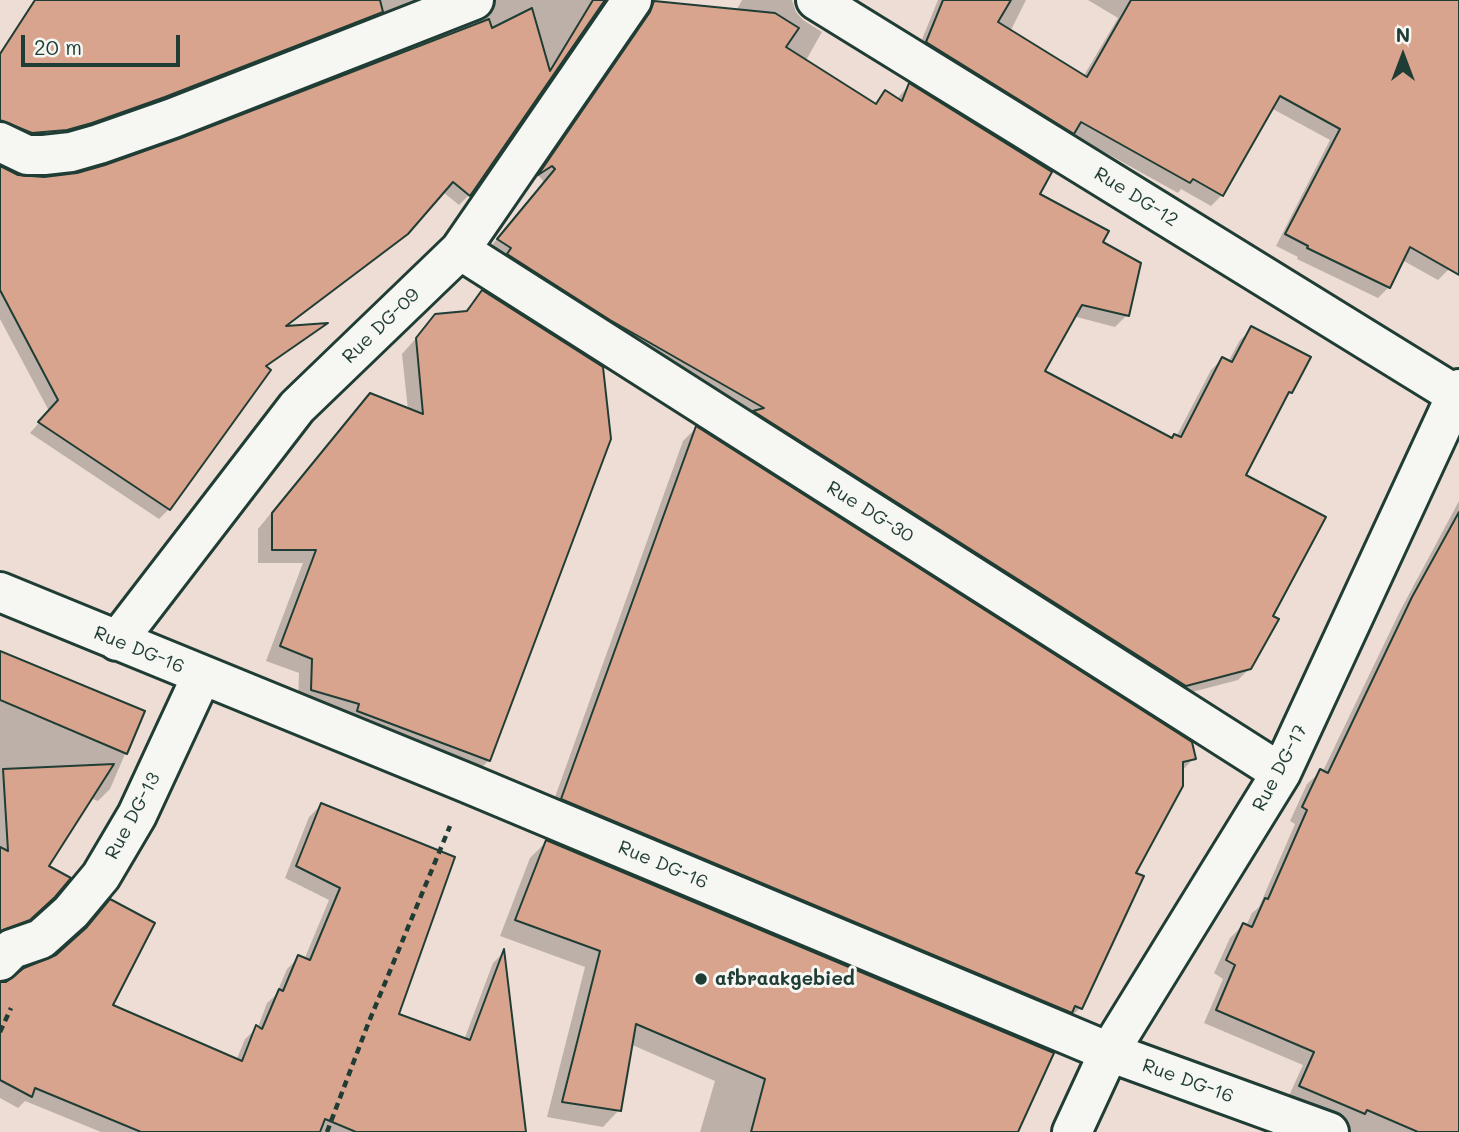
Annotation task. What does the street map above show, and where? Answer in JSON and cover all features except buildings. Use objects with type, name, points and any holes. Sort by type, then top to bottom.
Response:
[{"type":"street","points":[[0,142],[27,155],[71,152],[90,147],[173,118],[474,0]]},
{"type":"street","name":"Rue DG-09","points":[[117,641],[297,407],[460,250],[632,0]]},
{"type":"street","name":"Rue DG-12","points":[[816,0],[1457,392]]},
{"type":"street","name":"Rue DG-30","points":[[460,250],[1281,773]]},
{"type":"street","name":"Rue DG-17","points":[[1072,1132],[1109,1052],[1281,773],[1457,392]]},
{"type":"street","name":"Rue DG-16","points":[[0,592],[467,783],[1109,1052],[1329,1132]]},
{"type":"street","name":"Rue DG-13","points":[[0,961],[12,949],[41,939],[71,912],[101,876],[136,815],[202,676]]},
{"type":"path","points":[[327,1132],[368,1024],[467,783]]},
{"type":"place","name":"afbraakgebied","points":[[701,979]]}]
